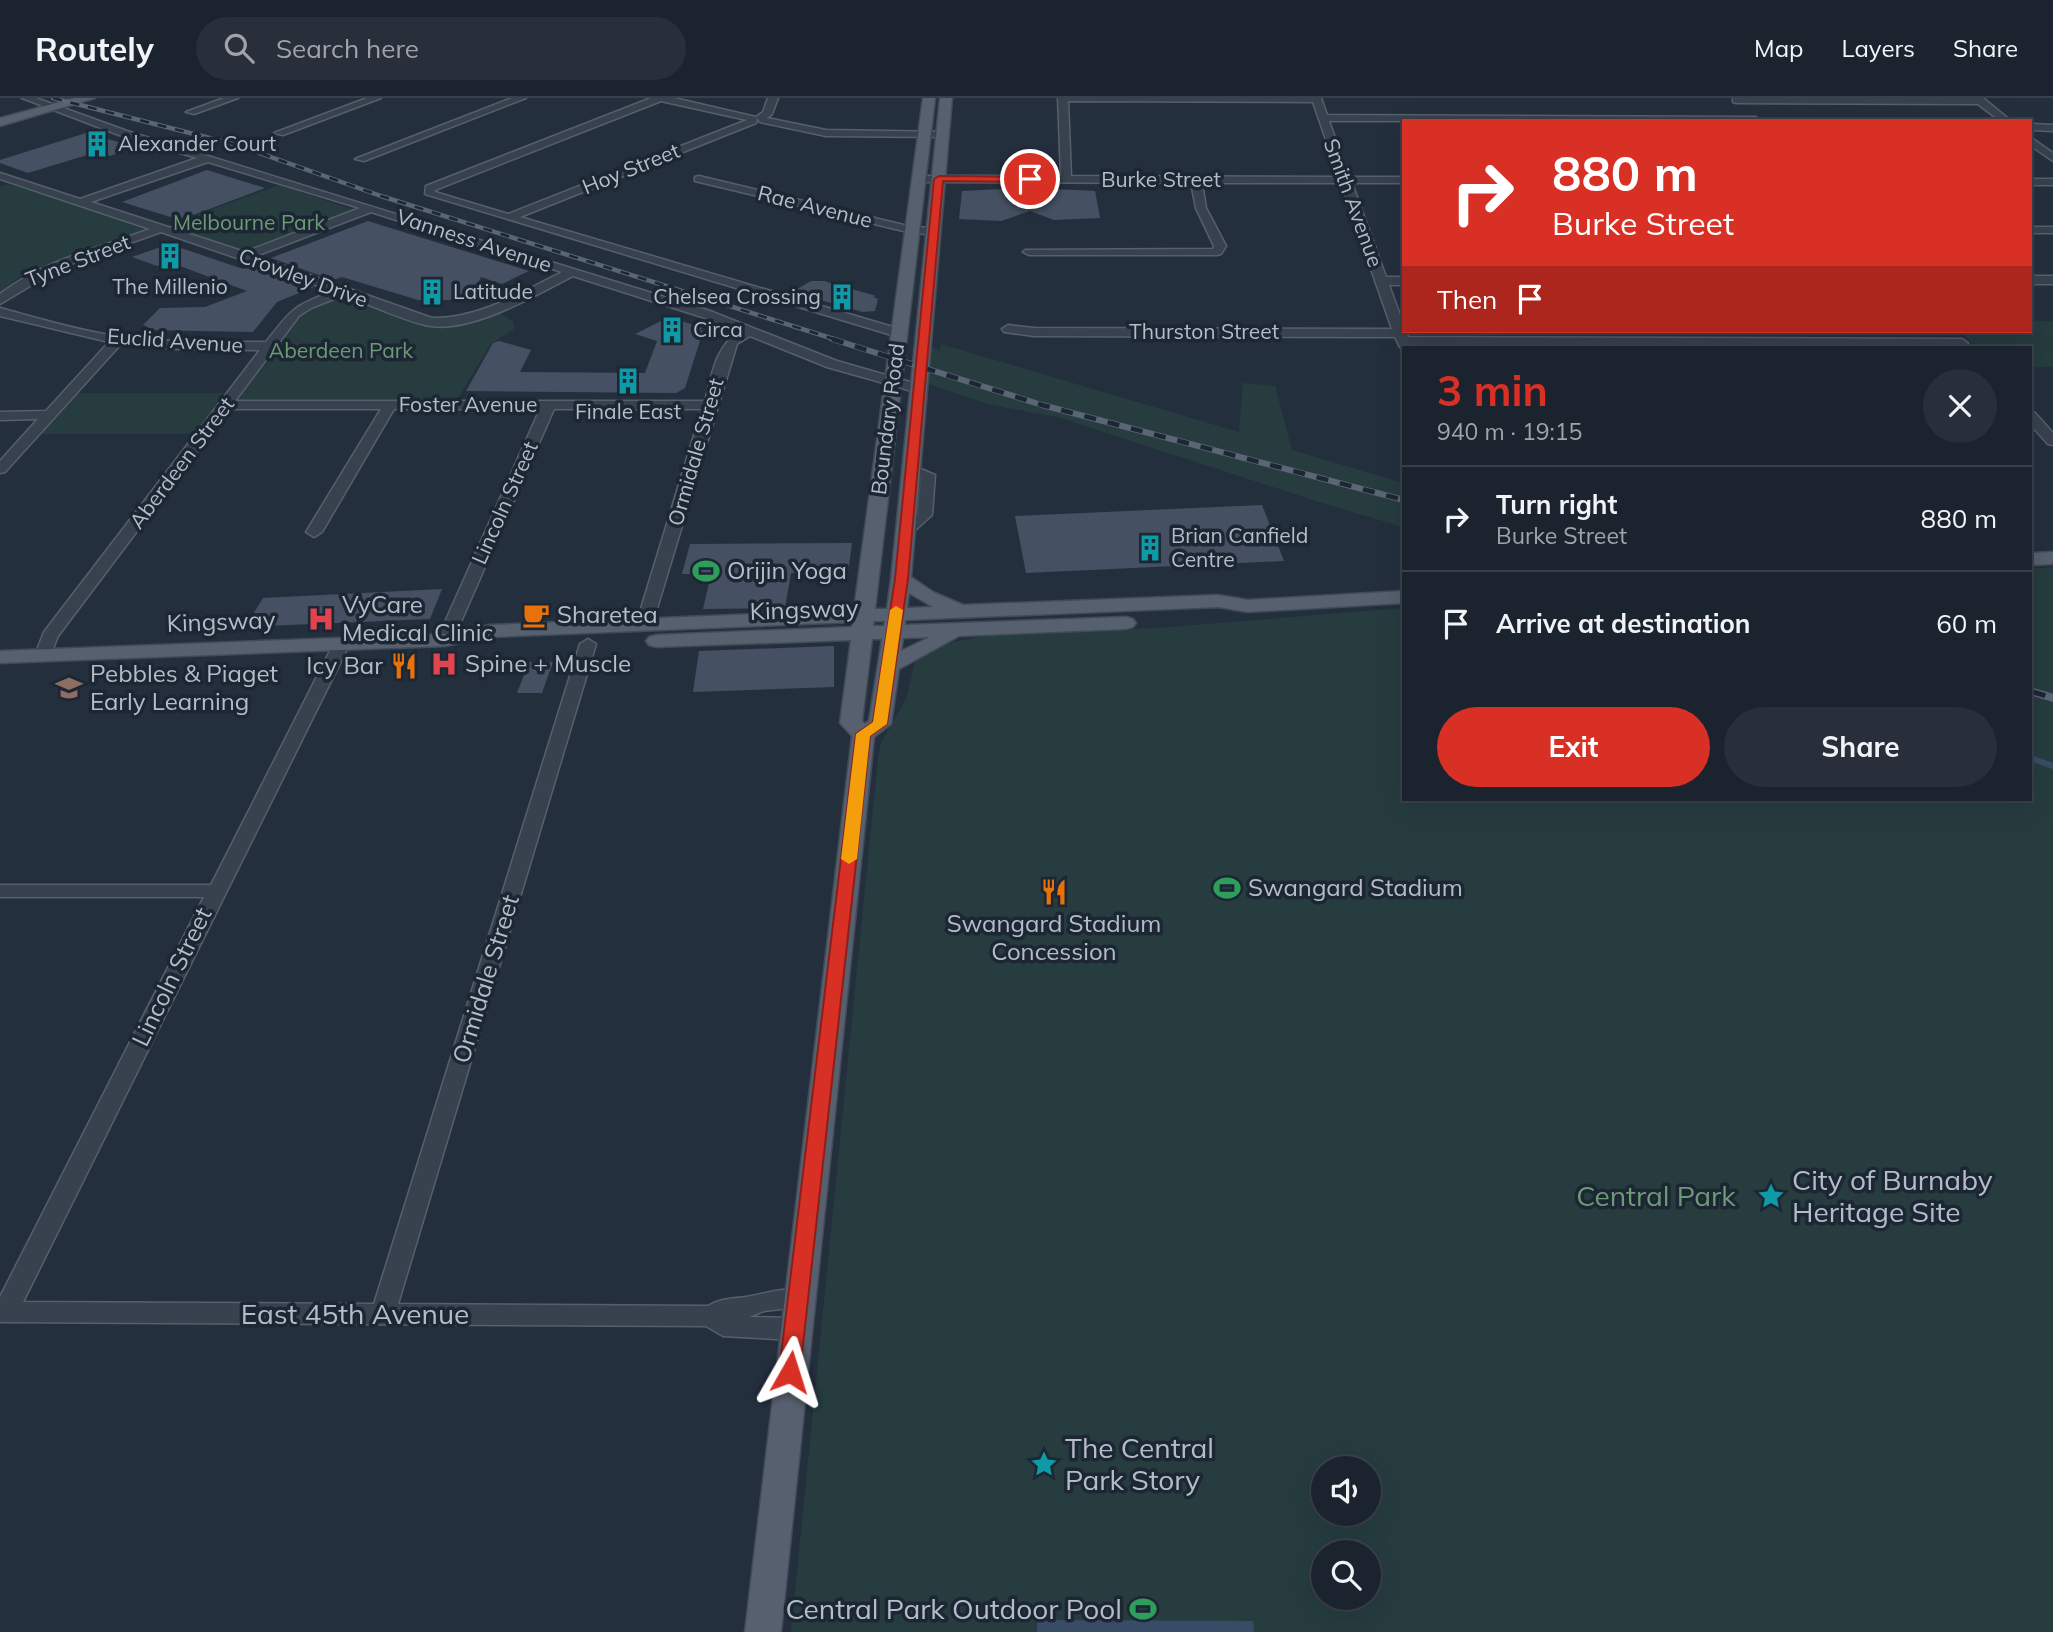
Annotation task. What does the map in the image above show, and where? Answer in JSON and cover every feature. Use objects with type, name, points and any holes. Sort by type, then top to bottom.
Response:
[{"type":"main road","points":[[0,125],[89,98]]},
{"type":"main road","name":"Boundary Road","points":[[863,734],[851,723],[929,98]]},
{"type":"main road","name":"Boundary Road","points":[[863,734],[880,724],[901,579],[947,98]]},
{"type":"main road","points":[[2032,559],[2053,558]]},
{"type":"main road","points":[[889,666],[958,622],[901,579]]},
{"type":"main road","name":"Kingsway","points":[[445,640],[484,647],[894,623],[1223,616],[1248,606],[1402,597]]},
{"type":"main road","name":"Kingsway","points":[[0,657],[445,640],[490,631],[644,625],[863,625]]},
{"type":"main road","name":"Boundary Road","points":[[763,1632],[796,1314],[863,734]]},
{"type":"street","name":"Vanness Avenue","points":[[27,98],[123,133],[706,314],[832,364],[919,388]]},
{"type":"street","points":[[191,112],[233,98]]},
{"type":"street","points":[[279,133],[376,98]]},
{"type":"street","points":[[360,159],[521,98]]},
{"type":"street","name":"Vanness Avenue","points":[[660,98],[430,188],[430,194],[899,333]]},
{"type":"street","points":[[660,98],[826,133],[944,134]]},
{"type":"street","points":[[757,119],[767,114],[773,98]]},
{"type":"street","points":[[1066,179],[1063,98],[1316,98]]},
{"type":"street","name":"Smith Avenue","points":[[1316,98],[1402,341]]},
{"type":"street","points":[[1735,99],[1979,99],[2004,119]]},
{"type":"street","points":[[1735,99],[1753,119]]},
{"type":"street","points":[[1323,118],[1538,119]]},
{"type":"street","name":"Hoy Street","points":[[510,217],[757,119]]},
{"type":"street","points":[[2032,127],[2053,128]]},
{"type":"street","points":[[826,133],[830,137],[874,145],[878,134]]},
{"type":"street","points":[[2032,142],[2053,158]]},
{"type":"street","points":[[81,202],[208,158]]},
{"type":"street","name":"Crowley Drive","points":[[0,176],[245,256],[426,321],[446,323],[478,314],[572,272]]},
{"type":"street","name":"Rae Avenue","points":[[699,179],[912,230],[933,230]]},
{"type":"street","name":"Burke Street","points":[[919,179],[1402,180]]},
{"type":"street","points":[[1029,252],[1217,252],[1220,246],[1201,208],[1195,180]]},
{"type":"street","points":[[2032,182],[2053,182]]},
{"type":"street","points":[[245,256],[371,208]]},
{"type":"street","name":"Tyne Street","points":[[0,300],[35,275],[160,229]]},
{"type":"street","points":[[2032,230],[2053,230]]},
{"type":"street","points":[[2032,281],[2053,280]]},
{"type":"street","points":[[1381,281],[1402,281]]},
{"type":"street","name":"Aberdeen Street","points":[[43,655],[50,635],[299,309],[341,292]]},
{"type":"street","name":"Euclid Avenue","points":[[0,313],[57,329],[118,340],[181,345],[270,346]]},
{"type":"street","name":"Thurston Street","points":[[1008,329],[1402,341],[1964,346]]},
{"type":"street","name":"Ormidale Street","points":[[644,625],[729,344],[750,331]]},
{"type":"street","points":[[1952,333],[1964,346]]},
{"type":"street","points":[[0,469],[118,340]]},
{"type":"street","name":"Foster Avenue","points":[[226,405],[710,405]]},
{"type":"street","points":[[314,532],[390,405]]},
{"type":"street","name":"Lincoln Street","points":[[445,640],[549,405]]},
{"type":"street","points":[[0,416],[49,415]]},
{"type":"street","points":[[2032,418],[2053,441]]},
{"type":"street","name":"Lincoln Street","points":[[2,1312],[342,643]]},
{"type":"street","name":"Ormidale Street","points":[[383,1314],[588,643]]},
{"type":"street","points":[[0,891],[215,891]]},
{"type":"street","name":"East 45th Avenue","points":[[2,1312],[711,1316],[723,1326],[796,1314]]},
{"type":"green space","points":[[8,184],[88,208],[145,230],[21,276],[0,292],[0,187]]},
{"type":"green space","name":"Melbourne Park","points":[[279,185],[354,210],[248,251],[166,226]]},
{"type":"green space","name":"Aberdeen Park","points":[[343,298],[432,326],[445,326],[497,311],[513,322],[514,329],[491,344],[457,400],[240,400],[242,393],[270,359],[271,353],[302,316],[321,303]]},
{"type":"green space","points":[[2032,321],[2053,321],[2053,367],[2032,367],[2032,346],[1975,346],[1962,333],[2032,333]]},
{"type":"green space","points":[[941,344],[1239,432],[1243,383],[1275,386],[1292,450],[1402,483],[1402,527],[1057,417],[991,405],[931,385],[927,382],[930,347],[940,350]]},
{"type":"green space","points":[[78,393],[224,393],[194,434],[41,434],[58,411]]},
{"type":"green space","name":"Central Park","points":[[2053,567],[2053,1632],[791,1632],[881,743],[906,699],[915,662],[934,648],[947,643],[986,636],[1157,628],[1402,608],[1402,801],[2032,801],[2032,569]]},
{"type":"water","points":[[1037,1620],[1253,1621],[1254,1632],[1037,1632]]},
{"type":"building","points":[[86,133],[136,147],[110,156],[97,152],[28,173],[0,163],[0,160]]},
{"type":"building","points":[[207,170],[265,188],[180,220],[122,202]]},
{"type":"building","points":[[1004,189],[1025,195],[1054,189],[1095,191],[1100,218],[1054,220],[1030,211],[1001,221],[959,219],[962,191]]},
{"type":"building","points":[[368,221],[529,271],[502,284],[481,277],[470,300],[418,300],[342,277],[333,280],[271,258]]},
{"type":"building","points":[[169,244],[243,269],[252,266],[314,287],[277,302],[253,332],[143,330],[147,326],[143,325],[160,308],[205,307],[247,291],[169,262],[157,266],[132,257]]},
{"type":"building","name":"Chelsea Crossing","points":[[811,281],[824,281],[876,296],[873,297],[878,299],[875,311],[863,312],[792,292]]},
{"type":"building","points":[[669,317],[703,328],[699,330],[703,331],[685,388],[676,393],[466,391],[493,343],[499,341],[531,350],[520,372],[645,373],[657,341],[635,334]]},
{"type":"building","name":"Brian Canfield Centre","points":[[1262,505],[1284,561],[1026,573],[1015,516]]},
{"type":"building","points":[[852,543],[848,573],[791,573],[785,608],[703,609],[711,574],[682,574],[690,544]]},
{"type":"building","points":[[442,589],[430,619],[245,627],[263,598]]},
{"type":"building","points":[[834,646],[834,687],[693,692],[699,651]]},
{"type":"building","points":[[529,662],[553,662],[542,693],[517,693]]},
{"type":"waterway","points":[[2032,759],[2053,766]]},
{"type":"railway","points":[[53,98],[237,145],[381,196],[837,340]]},
{"type":"railway","points":[[832,339],[1042,405],[1402,499]]},
{"type":"railway","points":[[2032,692],[2053,698]]},
{"type":"slow traffic","points":[[849,859],[863,734],[880,724],[896,610]]},
{"type":"place","name":"Alexander Court","points":[[97,144]]},
{"type":"place","name":"The Millenio","points":[[170,256]]},
{"type":"place","name":"Latitude","points":[[432,292]]},
{"type":"place","name":"Chelsea Crossing","points":[[842,297]]},
{"type":"place","name":"Circa","points":[[672,330]]},
{"type":"place","name":"Finale East","points":[[628,381]]},
{"type":"place","name":"Brian Canfield Centre","points":[[1150,548]]},
{"type":"place","name":"Orijin Yoga","points":[[706,571]]},
{"type":"place","name":"Sharetea","points":[[536,615]]},
{"type":"place","name":"VyCare Medical Clinic","points":[[321,619]]},
{"type":"place","name":"Spine + Muscle","points":[[444,664]]},
{"type":"place","name":"Icy Bar","points":[[404,666]]},
{"type":"place","name":"Pebbles & Piaget Early Learning","points":[[69,688]]},
{"type":"place","name":"Swangard Stadium","points":[[1227,888]]},
{"type":"place","name":"Swangard Stadium Concession","points":[[1054,892]]},
{"type":"place","name":"City of Burnaby Heritage Site","points":[[1771,1196]]},
{"type":"place","name":"The Central Park Story","points":[[1044,1464]]},
{"type":"place","name":"Central Park Outdoor Pool","points":[[1143,1609]]},
{"type":"route","points":[[790,1372],[863,734],[880,724],[901,579],[939,179],[1030,179]]}]
